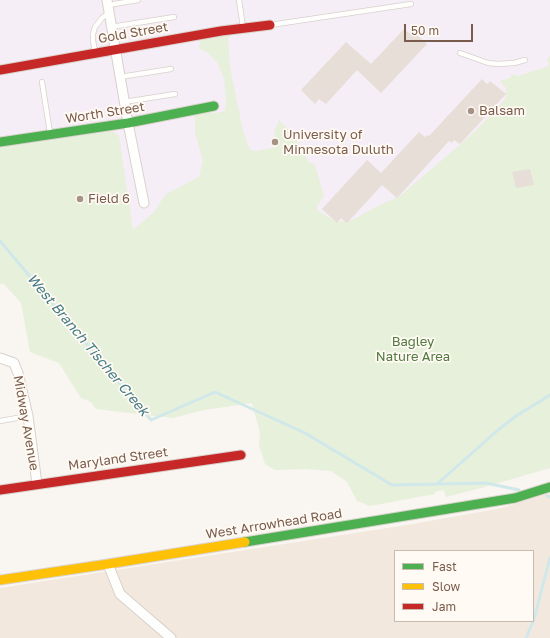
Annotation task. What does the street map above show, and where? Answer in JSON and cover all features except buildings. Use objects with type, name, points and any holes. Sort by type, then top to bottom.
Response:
[{"type":"street","points":[[108,6],[124,102],[144,203]]},
{"type":"street","name":"Gold Street","points":[[0,70],[115,49],[270,25]]},
{"type":"street","name":"Worth Street","points":[[0,142],[128,123],[214,106]]},
{"type":"street","name":"Midway Avenue","points":[[0,358],[14,363],[18,373],[28,416],[37,484]]},
{"type":"street","name":"Maryland Street","points":[[0,490],[240,455]]},
{"type":"street","name":"West Arrowhead Road","points":[[0,580],[515,498],[550,487]]},
{"type":"street","points":[[108,564],[120,594],[172,638]]},
{"type":"lane","points":[[95,53],[93,34],[95,27],[102,18],[108,6],[138,0]]},
{"type":"lane","points":[[239,0],[244,28]]},
{"type":"lane","points":[[270,25],[411,4]]},
{"type":"lane","points":[[111,27],[174,17]]},
{"type":"lane","points":[[460,53],[488,63],[514,63],[525,60]]},
{"type":"lane","points":[[120,78],[171,69]]},
{"type":"lane","points":[[42,82],[50,135]]},
{"type":"lane","points":[[124,102],[175,94]]},
{"type":"lane","points":[[0,421],[28,416]]},
{"type":"shaded area","name":"University of Minnesota Duluth","points":[[0,0],[550,0],[550,464],[344,467],[264,448],[252,403],[204,410],[173,418],[96,409],[54,337],[4,284],[0,284]]},
{"type":"shaded area","points":[[550,493],[550,638],[0,638],[0,588],[407,525],[502,508]]},
{"type":"green space","name":"Bagley Nature Area","points":[[233,34],[228,38],[230,67],[243,131],[249,148],[256,151],[277,147],[274,132],[279,120],[298,143],[308,161],[315,165],[324,196],[317,206],[317,210],[336,222],[352,220],[400,196],[469,137],[505,99],[506,88],[500,81],[510,78],[512,74],[518,76],[549,66],[547,58],[550,56],[550,468],[446,497],[444,490],[435,492],[435,494],[370,506],[357,501],[347,482],[331,471],[306,469],[275,470],[265,464],[259,445],[260,432],[252,403],[204,410],[173,418],[96,409],[91,402],[81,398],[59,363],[30,352],[21,303],[4,284],[0,284],[0,148],[113,131],[119,136],[133,230],[153,213],[166,194],[199,177],[203,161],[195,133],[195,115],[225,111],[226,97],[224,79],[217,62],[208,53],[199,49],[200,42],[210,36]]},
{"type":"waterway","name":"West Branch Tischer Creek","points":[[0,241],[151,420],[215,392],[305,433],[392,485],[486,483],[519,490]]},
{"type":"waterway","points":[[437,484],[498,430],[516,416],[550,395]]},
{"type":"waterway","name":"West Branch Tischer Creek","points":[[534,619],[550,558]]},
{"type":"waterway","name":"West Branch Tischer Creek","points":[[526,638],[533,622]]},
{"type":"traffic: fast","points":[[0,142],[128,123],[214,106]]},
{"type":"traffic: fast","points":[[245,542],[515,498],[550,487]]},
{"type":"traffic: slow","points":[[0,580],[245,542]]},
{"type":"traffic: jam","points":[[0,70],[221,31],[270,25]]},
{"type":"traffic: jam","points":[[0,490],[241,455]]},
{"type":"place","name":"Balsam","points":[[471,111]]},
{"type":"place","name":"University of Minnesota Duluth","points":[[275,142]]},
{"type":"place","name":"Field 6","points":[[80,199]]}]
